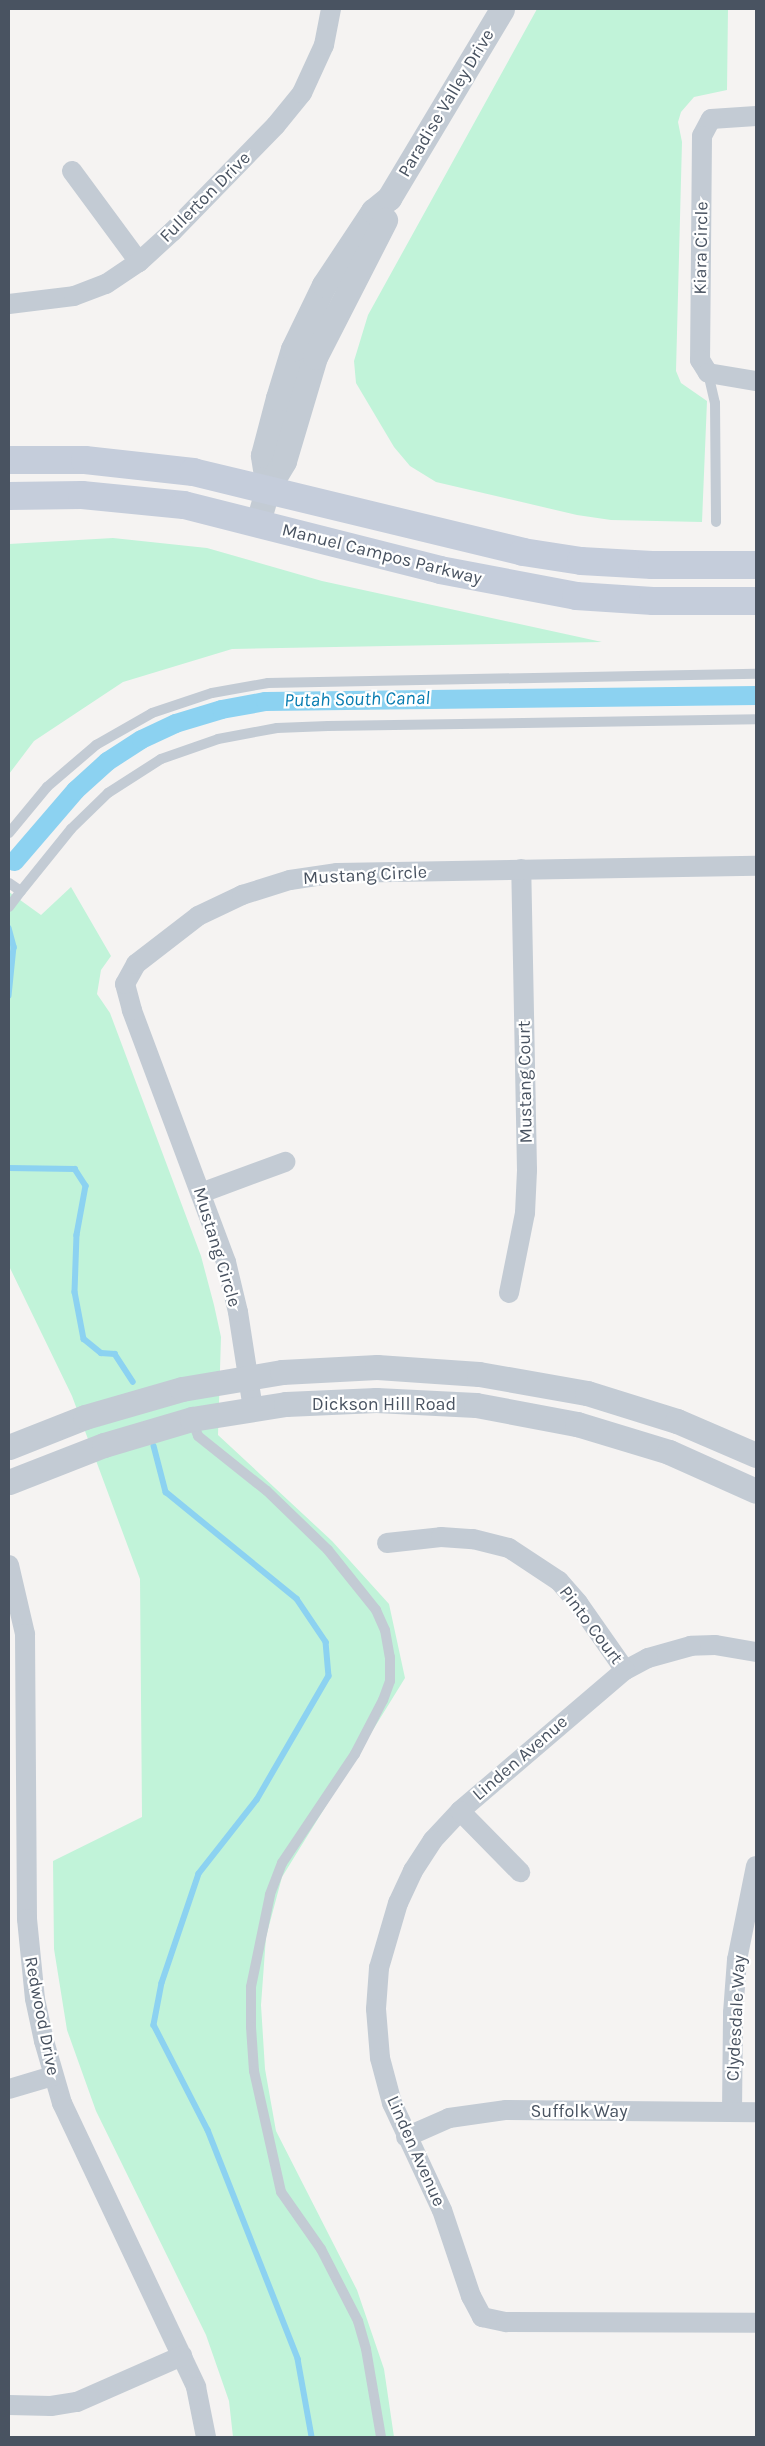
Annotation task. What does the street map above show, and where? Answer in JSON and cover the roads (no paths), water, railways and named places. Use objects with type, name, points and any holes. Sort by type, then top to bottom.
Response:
[{"type":"main road","name":"Manuel Campos Parkway","points":[[9,460],[138,464],[268,488],[523,552],[652,565],[756,565]]},
{"type":"main road","name":"Manuel Campos Parkway","points":[[9,496],[133,498],[184,505],[523,588],[576,596],[652,601],[756,600]]},
{"type":"street","name":"Fullerton Drive","points":[[9,304],[74,296],[106,284],[139,262],[276,125],[302,93],[324,45],[331,9]]},
{"type":"street","name":"Paradise Valley Drive","points":[[258,522],[268,488],[264,453],[293,349],[324,285],[373,211],[389,198],[502,9]]},
{"type":"street","name":"Kiara Circle","points":[[708,373],[700,360],[702,136],[711,120],[756,116]]},
{"type":"street","points":[[72,170],[139,262]]},
{"type":"street","points":[[708,373],[732,380],[756,381]]},
{"type":"street","name":"Mustang Circle","points":[[253,1409],[226,1262],[132,1010],[125,984],[136,964],[198,916],[242,895],[290,880],[337,873],[756,866]]},
{"type":"street","name":"Mustang Court","points":[[509,1293],[525,1212],[527,1170],[521,869]]},
{"type":"street","points":[[201,1193],[285,1162]]},
{"type":"street","name":"Dickson Hill Road","points":[[9,1447],[85,1417],[144,1399],[248,1377],[327,1369],[376,1368],[480,1374],[587,1393],[630,1404],[756,1455]]},
{"type":"street","name":"Dickson Hill Road","points":[[9,1482],[104,1445],[192,1419],[253,1409],[376,1400],[426,1401],[521,1412],[621,1436],[669,1452],[756,1491]]},
{"type":"street","name":"Pinto Court","points":[[387,1543],[441,1537],[473,1539],[509,1548],[558,1581],[578,1603],[625,1670]]},
{"type":"street","name":"Redwood Drive","points":[[9,1565],[19,1596],[27,1663],[29,1954],[35,1999],[53,2076],[83,2150],[196,2387],[206,2437]]},
{"type":"street","name":"Linden Avenue","points":[[756,1652],[715,1645],[691,1646],[648,1658],[625,1670],[460,1811],[433,1840],[413,1870],[398,1902],[379,1968],[376,2008],[380,2058],[392,2103],[406,2137],[442,2210],[471,2296],[482,2317],[506,2322],[756,2323]]},
{"type":"street","points":[[460,1811],[520,1872]]},
{"type":"street","name":"Clydesdale Way","points":[[732,2112],[732,2013],[737,1960],[756,1866]]},
{"type":"street","points":[[9,2089],[53,2076]]},
{"type":"street","name":"Suffolk Way","points":[[406,2137],[449,2118],[477,2112],[756,2112]]},
{"type":"street","points":[[9,2405],[51,2406],[77,2402],[182,2356]]},
{"type":"lane","points":[[708,373],[716,403],[716,522]]},
{"type":"lane","points":[[9,833],[47,787],[96,745],[152,713],[212,693],[268,683],[756,674]]},
{"type":"lane","points":[[11,904],[71,829],[108,793],[161,759],[218,739],[277,728],[328,726],[756,720]]},
{"type":"lane","points":[[9,883],[21,891]]},
{"type":"lane","points":[[192,1419],[198,1436],[267,1491],[328,1550],[376,1610],[385,1630],[390,1657],[390,1681],[383,1700],[354,1754],[282,1863],[270,1894],[251,1986],[251,2027],[258,2087],[273,2142],[281,2192],[321,2249],[358,2321],[378,2406],[381,2437]]},
{"type":"waterway","name":"Putah South Canal","points":[[14,861],[75,790],[107,761],[141,739],[175,723],[221,709],[265,701],[756,695]]},
{"type":"waterway","points":[[9,928],[14,947],[9,996]]},
{"type":"waterway","points":[[9,1168],[75,1169],[86,1186],[77,1235],[75,1292],[84,1339],[101,1353],[115,1354],[133,1382]]},
{"type":"waterway","points":[[154,1446],[166,1492],[297,1599],[326,1642],[329,1676],[257,1800],[199,1874],[162,1983],[154,2025],[208,2130],[298,2359],[312,2437]]}]
